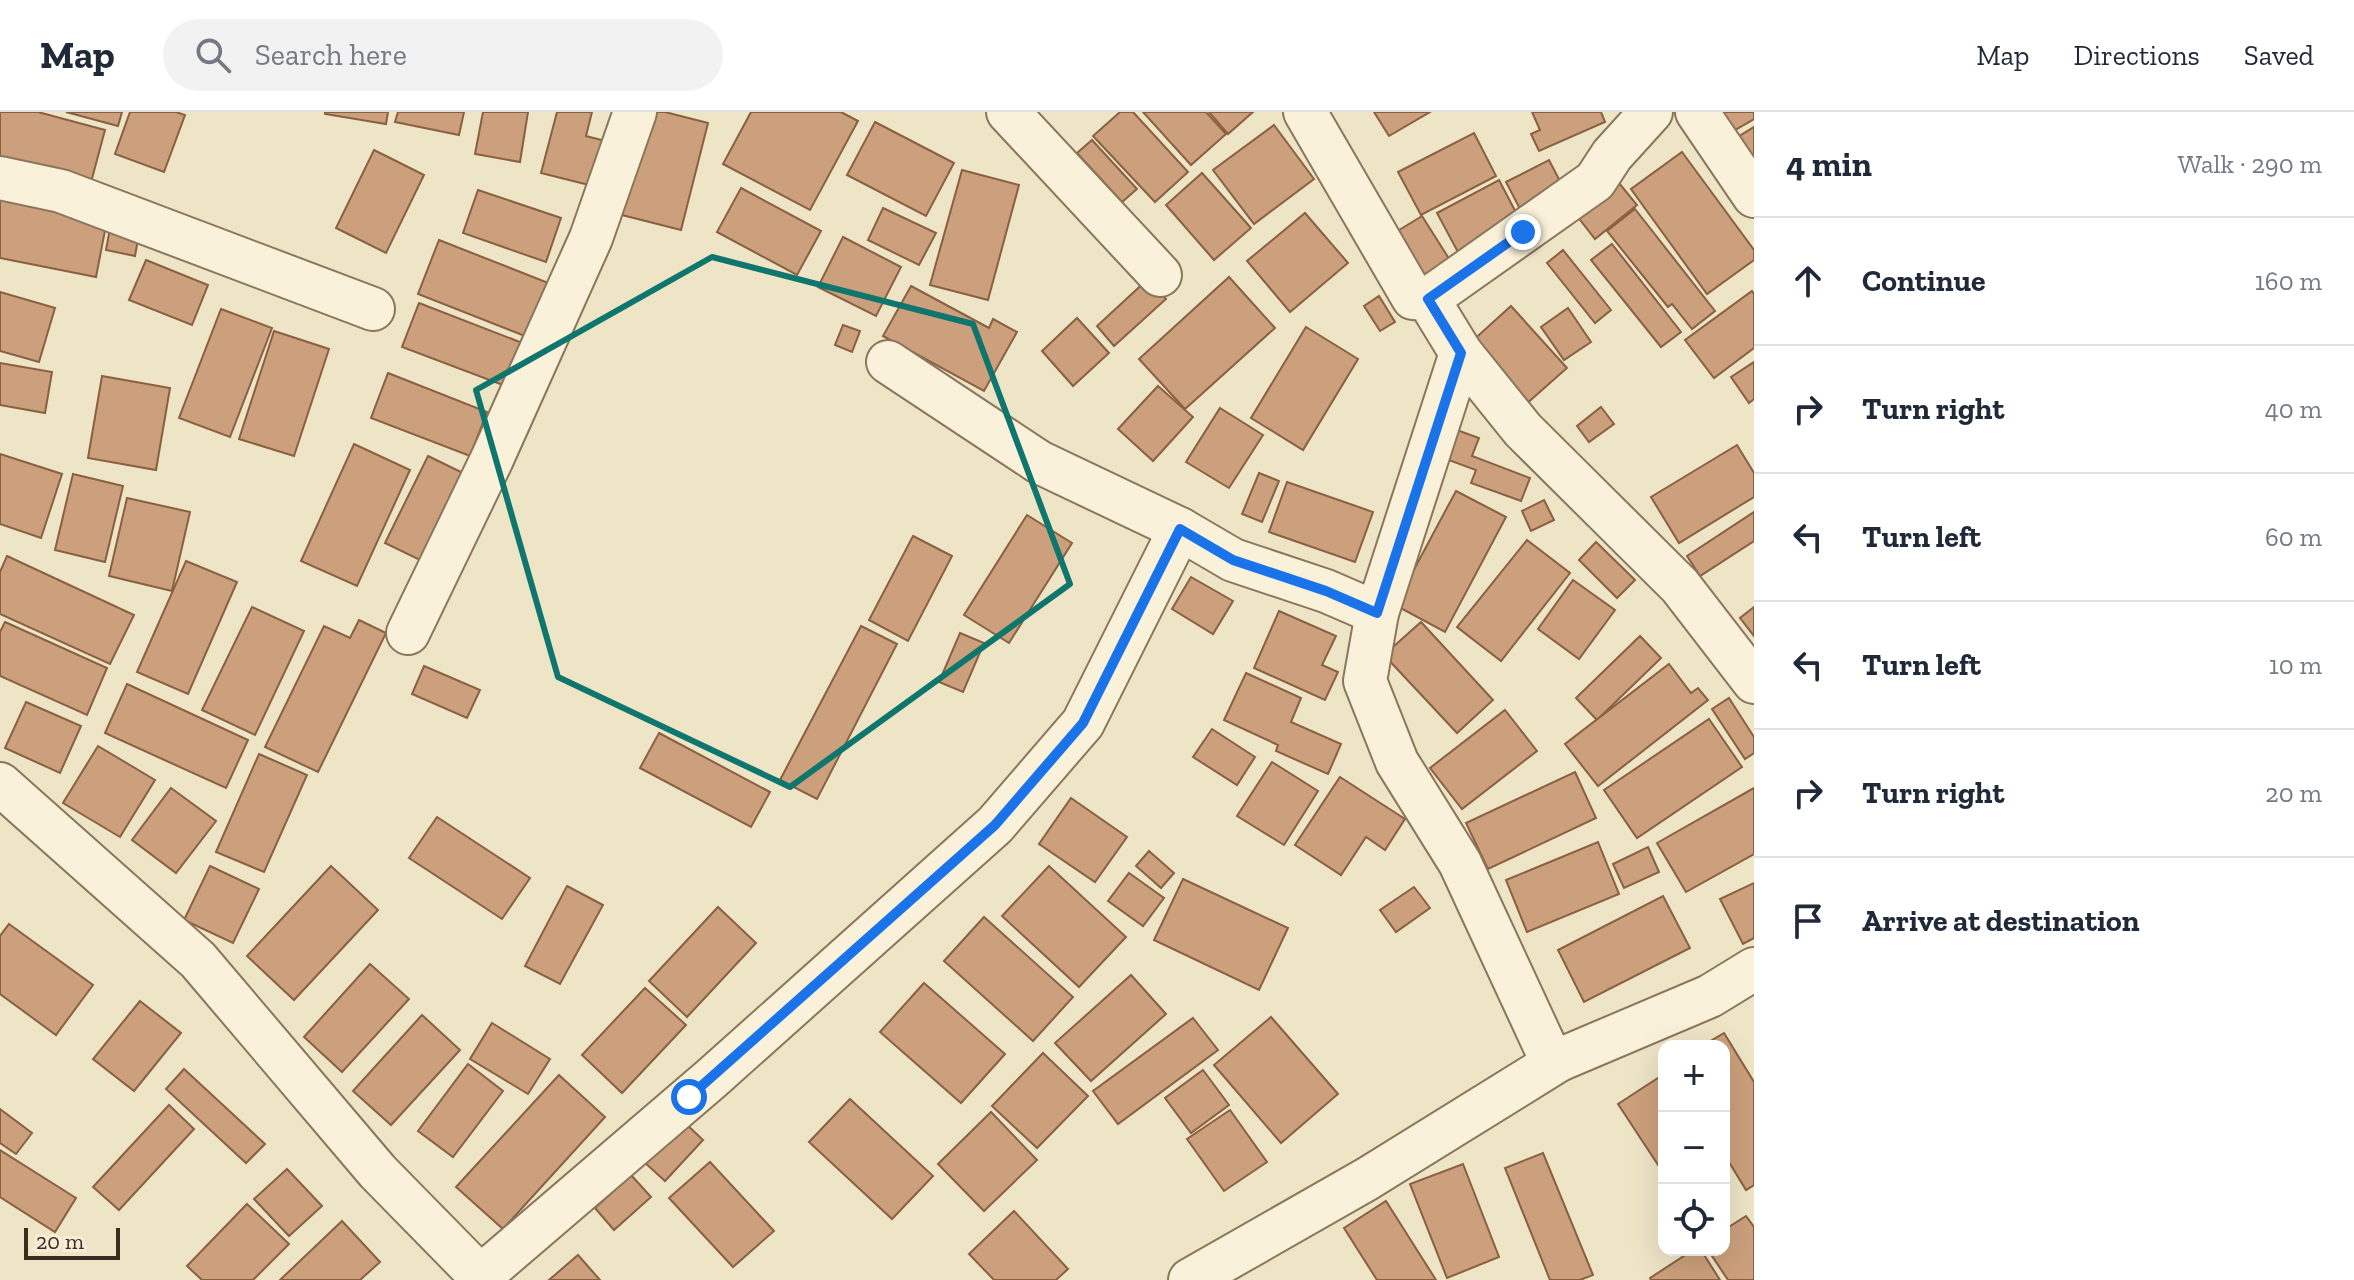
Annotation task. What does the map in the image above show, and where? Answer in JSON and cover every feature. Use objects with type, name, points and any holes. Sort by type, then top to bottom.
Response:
[{"type":"street","points":[[408,633],[492,459],[591,238],[635,112]]},
{"type":"street","points":[[1008,112],[1160,275]]},
{"type":"street","points":[[1305,112],[1413,298],[1428,299],[1595,181],[1612,155],[1651,112]]},
{"type":"street","points":[[1697,112],[1754,196]]},
{"type":"street","points":[[0,178],[61,191],[373,309]]},
{"type":"street","points":[[1428,299],[1461,353],[1523,430],[1680,586],[1754,682]]},
{"type":"street","points":[[1461,353],[1377,613],[1365,681],[1397,762],[1460,863],[1548,1053],[1559,1060]]},
{"type":"street","points":[[888,362],[1039,462],[1180,529],[1233,560],[1326,591],[1377,613]]},
{"type":"street","points":[[0,784],[198,960],[378,1172],[483,1278],[995,825],[1083,723],[1180,529]]},
{"type":"street","points":[[1190,1280],[1355,1186],[1559,1060],[1710,996],[1754,969]]},
{"type":"highlighted area","points":[[712,257],[973,324],[1070,584],[790,787],[558,677],[476,390]]},
{"type":"building","points":[[0,112],[38,112],[105,130],[90,186],[0,163]]},
{"type":"building","points":[[66,112],[122,112],[118,126]]},
{"type":"building","points":[[130,112],[176,112],[185,115],[164,172],[115,154]]},
{"type":"building","points":[[325,112],[388,112],[386,124]]},
{"type":"building","points":[[398,112],[464,112],[459,135],[395,122]]},
{"type":"building","points":[[483,112],[528,112],[520,162],[475,154]]},
{"type":"building","points":[[557,112],[592,112],[586,136],[613,143],[601,188],[541,173]]},
{"type":"building","points":[[648,112],[665,112],[708,123],[681,230],[622,215]]},
{"type":"building","points":[[751,112],[841,112],[858,121],[810,210],[723,164]]},
{"type":"building","points":[[1120,112],[1133,112],[1188,172],[1155,202],[1093,136]]},
{"type":"building","points":[[1143,112],[1206,112],[1226,134],[1191,165]]},
{"type":"building","points":[[1209,112],[1253,112],[1228,134]]},
{"type":"building","points":[[1374,112],[1430,112],[1389,136]]},
{"type":"building","points":[[1532,112],[1601,112],[1605,122],[1539,151],[1531,134],[1540,130]]},
{"type":"building","points":[[1711,112],[1754,112],[1754,119],[1725,136]]},
{"type":"building","points":[[875,122],[954,163],[926,216],[847,175]]},
{"type":"building","points":[[1274,125],[1314,179],[1254,224],[1213,170]]},
{"type":"building","points":[[1754,127],[1754,188],[1726,144]]},
{"type":"building","points":[[1474,133],[1496,176],[1421,215],[1398,172]]},
{"type":"building","points":[[1092,140],[1137,189],[1122,202],[1077,153]]},
{"type":"building","points":[[374,150],[424,175],[386,253],[336,228]]},
{"type":"building","points":[[1682,152],[1754,250],[1754,260],[1707,294],[1631,189]]},
{"type":"building","points":[[1549,160],[1563,187],[1520,209],[1506,182]]},
{"type":"building","points":[[962,170],[1019,185],[988,300],[930,285]]},
{"type":"building","points":[[1202,173],[1251,228],[1214,260],[1166,205]]},
{"type":"building","points":[[1499,180],[1521,222],[1459,254],[1437,213]]},
{"type":"building","points":[[1619,183],[1637,205],[1595,239],[1577,216]]},
{"type":"building","points":[[741,188],[821,231],[797,275],[717,232]]},
{"type":"building","points":[[478,190],[561,218],[546,262],[463,233]]},
{"type":"building","points":[[0,199],[107,220],[96,277],[0,258]]},
{"type":"building","points":[[883,208],[936,233],[919,265],[868,240]]},
{"type":"building","points":[[1635,209],[1715,311],[1692,329],[1672,304],[1668,307],[1607,231]]},
{"type":"building","points":[[1305,213],[1348,263],[1290,312],[1247,261]]},
{"type":"building","points":[[1422,216],[1453,265],[1426,281],[1396,232]]},
{"type":"building","points":[[111,223],[140,228],[135,256],[106,250]]},
{"type":"building","points":[[843,237],[901,267],[876,316],[818,287]]},
{"type":"building","points":[[439,240],[551,284],[530,338],[418,294]]},
{"type":"building","points":[[1612,244],[1681,332],[1661,347],[1591,260]]},
{"type":"building","points":[[1563,250],[1611,310],[1595,323],[1547,263]]},
{"type":"building","points":[[146,260],[208,285],[192,325],[129,300]]},
{"type":"building","points":[[1229,277],[1275,328],[1185,409],[1139,359]]},
{"type":"building","points":[[1148,279],[1166,299],[1114,346],[1097,326]]},
{"type":"building","points":[[911,286],[989,328],[993,319],[1017,332],[984,391],[883,336]]},
{"type":"building","points":[[1752,291],[1754,348],[1714,378],[1685,340]]},
{"type":"building","points":[[0,292],[55,308],[39,362],[0,351]]},
{"type":"building","points":[[1379,296],[1395,322],[1380,331],[1364,306]]},
{"type":"building","points":[[419,303],[525,344],[508,387],[402,347]]},
{"type":"building","points":[[1511,306],[1567,368],[1525,405],[1469,344]]},
{"type":"building","points":[[1568,308],[1591,342],[1564,360],[1541,327]]},
{"type":"building","points":[[221,309],[272,328],[230,437],[179,418]]},
{"type":"building","points":[[1077,318],[1109,353],[1073,386],[1042,351]]},
{"type":"building","points":[[843,325],[860,331],[852,352],[835,345]]},
{"type":"building","points":[[1306,327],[1358,359],[1303,450],[1251,418]]},
{"type":"building","points":[[274,331],[329,349],[294,456],[239,439]]},
{"type":"building","points":[[1754,362],[1754,399],[1749,403],[1731,377]]},
{"type":"building","points":[[0,363],[52,372],[45,413],[0,405]]},
{"type":"building","points":[[388,373],[487,412],[470,456],[371,418]]},
{"type":"building","points":[[102,376],[170,388],[156,470],[88,458]]},
{"type":"building","points":[[1158,386],[1193,417],[1153,461],[1118,429]]},
{"type":"building","points":[[1601,407],[1614,424],[1589,442],[1577,426]]},
{"type":"building","points":[[1220,408],[1263,435],[1229,488],[1186,462]]},
{"type":"building","points":[[1446,426],[1479,438],[1472,456],[1530,478],[1521,501],[1471,483],[1476,470],[1435,455]]},
{"type":"building","points":[[354,444],[410,470],[357,586],[301,561]]},
{"type":"building","points":[[1737,445],[1754,473],[1754,497],[1679,543],[1651,497]]},
{"type":"building","points":[[0,454],[62,474],[41,538],[0,524]]},
{"type":"building","points":[[428,456],[465,474],[422,561],[385,543]]},
{"type":"building","points":[[1259,473],[1279,481],[1262,522],[1242,514]]},
{"type":"building","points":[[73,474],[123,486],[105,562],[55,550]]},
{"type":"building","points":[[1287,482],[1373,512],[1355,562],[1269,532]]},
{"type":"building","points":[[1456,491],[1506,517],[1445,632],[1395,605]]},
{"type":"building","points":[[127,498],[190,512],[172,591],[109,576]]},
{"type":"building","points":[[1544,500],[1554,520],[1531,531],[1522,511]]},
{"type":"building","points":[[1754,512],[1754,541],[1700,576],[1687,556]]},
{"type":"building","points":[[1027,515],[1072,543],[1009,643],[964,615]]},
{"type":"building","points":[[913,536],[952,556],[908,641],[869,620]]},
{"type":"building","points":[[1527,540],[1570,573],[1501,661],[1457,627]]},
{"type":"building","points":[[1596,542],[1635,580],[1617,598],[1579,560]]},
{"type":"building","points":[[7,556],[134,615],[110,664],[0,614],[0,572]]},
{"type":"building","points":[[186,561],[237,582],[188,694],[137,672]]},
{"type":"building","points":[[1191,577],[1233,601],[1213,634],[1172,609]]},
{"type":"building","points":[[1573,580],[1615,610],[1579,659],[1538,629]]},
{"type":"building","points":[[252,607],[304,631],[255,735],[202,710]]},
{"type":"building","points":[[1754,607],[1754,636],[1740,618]]},
{"type":"building","points":[[1279,611],[1336,636],[1322,665],[1338,672],[1325,700],[1254,668]]},
{"type":"building","points":[[359,620],[386,633],[318,772],[265,747],[324,626],[350,638]]},
{"type":"building","points":[[5,622],[107,668],[87,715],[0,676],[0,632]]},
{"type":"building","points":[[1421,622],[1493,700],[1457,733],[1384,655]]},
{"type":"building","points":[[861,626],[897,644],[817,799],[780,780]]},
{"type":"building","points":[[960,633],[984,643],[963,692],[939,682]]},
{"type":"building","points":[[1640,636],[1661,658],[1597,720],[1576,698]]},
{"type":"building","points":[[1669,664],[1691,693],[1698,688],[1708,700],[1598,786],[1565,744]]},
{"type":"building","points":[[424,666],[480,690],[467,718],[412,694]]},
{"type":"building","points":[[1246,673],[1301,698],[1291,722],[1341,744],[1328,774],[1276,751],[1278,745],[1224,720]]},
{"type":"building","points":[[127,684],[248,740],[226,788],[105,733]]},
{"type":"building","points":[[1729,698],[1754,737],[1754,753],[1745,759],[1712,709]]},
{"type":"building","points":[[26,702],[81,726],[60,773],[5,748]]},
{"type":"building","points":[[1505,710],[1537,751],[1462,809],[1430,768]]},
{"type":"building","points":[[1709,719],[1742,767],[1637,838],[1604,790]]},
{"type":"building","points":[[1212,729],[1255,757],[1237,785],[1193,757]]},
{"type":"building","points":[[659,733],[770,792],[751,827],[640,768]]},
{"type":"building","points":[[98,746],[155,780],[120,837],[63,803]]},
{"type":"building","points":[[259,754],[307,775],[264,872],[216,852]]},
{"type":"building","points":[[1272,762],[1318,791],[1284,845],[1237,816]]},
{"type":"building","points":[[1575,772],[1596,818],[1488,869],[1466,823]]},
{"type":"building","points":[[1340,777],[1405,819],[1385,850],[1366,837],[1341,875],[1295,845]]},
{"type":"building","points":[[171,788],[216,821],[176,873],[132,840]]},
{"type":"building","points":[[1754,788],[1754,854],[1686,892],[1657,843]]},
{"type":"building","points":[[1071,798],[1127,837],[1095,882],[1039,844]]},
{"type":"building","points":[[437,817],[530,878],[502,919],[409,858]]},
{"type":"building","points":[[1598,842],[1619,894],[1527,932],[1506,880]]},
{"type":"building","points":[[1648,847],[1659,872],[1624,888],[1613,864]]},
{"type":"building","points":[[1149,851],[1174,873],[1161,888],[1136,866]]},
{"type":"building","points":[[210,866],[259,889],[233,943],[184,920]]},
{"type":"building","points":[[331,866],[378,910],[294,1000],[247,956]]},
{"type":"building","points":[[1049,866],[1126,937],[1079,987],[1002,916]]},
{"type":"building","points":[[1129,873],[1164,898],[1143,926],[1108,901]]},
{"type":"building","points":[[1183,879],[1288,928],[1259,990],[1154,940]]},
{"type":"building","points":[[1754,883],[1754,938],[1743,944],[1720,899]]},
{"type":"building","points":[[567,886],[603,905],[560,984],[525,966]]},
{"type":"building","points":[[1414,887],[1430,908],[1396,932],[1380,910]]},
{"type":"building","points":[[1663,896],[1690,948],[1584,1002],[1558,950]]},
{"type":"building","points":[[718,907],[756,943],[687,1017],[649,981]]},
{"type":"building","points":[[984,917],[1073,997],[1033,1041],[944,961]]},
{"type":"building","points":[[9,924],[93,985],[56,1035],[0,994],[0,936]]},
{"type":"building","points":[[370,964],[409,999],[342,1072],[304,1037]]},
{"type":"building","points":[[1131,975],[1166,1014],[1091,1081],[1055,1043]]},
{"type":"building","points":[[924,983],[1005,1054],[961,1103],[880,1032]]},
{"type":"building","points":[[645,988],[686,1025],[622,1093],[582,1055]]},
{"type":"building","points":[[140,1001],[181,1033],[134,1091],[93,1059]]},
{"type":"building","points":[[422,1015],[460,1050],[391,1125],[353,1091]]},
{"type":"building","points":[[1271,1017],[1338,1094],[1281,1143],[1214,1065]]},
{"type":"building","points":[[1193,1018],[1218,1050],[1118,1124],[1093,1091]]},
{"type":"building","points":[[492,1023],[550,1059],[528,1094],[470,1059]]},
{"type":"building","points":[[1724,1033],[1728,1040],[1712,1040]]},
{"type":"building","points":[[1730,1043],[1754,1082],[1754,1185],[1746,1190],[1730,1164]]},
{"type":"building","points":[[1043,1053],[1088,1096],[1037,1148],[992,1106]]},
{"type":"building","points":[[468,1064],[503,1091],[453,1157],[418,1131]]},
{"type":"building","points":[[184,1069],[265,1144],[246,1163],[166,1089]]},
{"type":"building","points":[[1203,1070],[1229,1105],[1191,1133],[1165,1098]]},
{"type":"building","points":[[559,1075],[605,1117],[503,1229],[456,1187]]},
{"type":"building","points":[[1658,1078],[1658,1165],[1618,1104]]},
{"type":"building","points":[[850,1099],[933,1176],[892,1219],[809,1142]]},
{"type":"building","points":[[169,1105],[194,1129],[119,1210],[93,1187]]},
{"type":"building","points":[[0,1109],[32,1133],[16,1154],[0,1143]]},
{"type":"building","points":[[1230,1110],[1267,1162],[1224,1191],[1187,1139]]},
{"type":"building","points":[[991,1112],[1037,1160],[984,1211],[938,1164]]},
{"type":"building","points":[[681,1119],[703,1140],[665,1181],[643,1161]]},
{"type":"building","points":[[0,1150],[76,1198],[55,1232],[0,1197]]},
{"type":"building","points":[[1543,1153],[1593,1275],[1580,1280],[1550,1280],[1505,1168]]},
{"type":"building","points":[[710,1162],[774,1231],[733,1267],[669,1198]]},
{"type":"building","points":[[1463,1164],[1499,1257],[1447,1278],[1410,1184]]},
{"type":"building","points":[[287,1169],[322,1206],[289,1236],[254,1199]]},
{"type":"building","points":[[631,1175],[651,1197],[614,1230],[595,1208]]},
{"type":"building","points":[[1386,1201],[1436,1280],[1377,1280],[1344,1228]]},
{"type":"building","points":[[247,1204],[289,1244],[253,1280],[202,1280],[187,1266]]},
{"type":"building","points":[[1014,1211],[1068,1269],[1056,1280],[994,1280],[969,1254]]},
{"type":"building","points":[[1746,1216],[1754,1227],[1754,1280],[1728,1280],[1712,1256],[1730,1256],[1730,1226]]},
{"type":"building","points":[[342,1221],[380,1262],[360,1280],[280,1280]]},
{"type":"building","points":[[578,1255],[600,1280],[549,1280]]},
{"type":"building","points":[[1684,1256],[1705,1256],[1720,1280],[1651,1280]]},
{"type":"route","points":[[689,1097],[995,825],[1083,723],[1180,529],[1233,560],[1326,591],[1377,613],[1461,353],[1428,299],[1523,232]]}]
